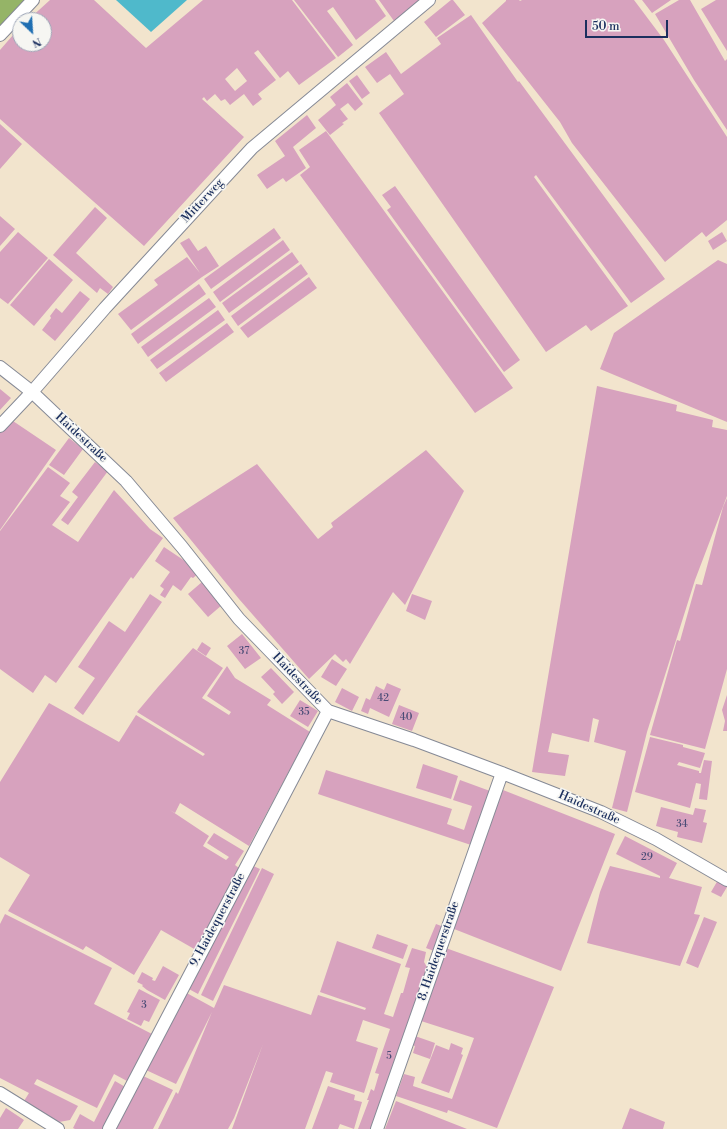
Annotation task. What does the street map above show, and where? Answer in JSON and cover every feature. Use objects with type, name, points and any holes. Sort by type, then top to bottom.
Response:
[{"type":"street","points":[[0,35],[33,0]]},
{"type":"street","name":"Mitterweg","points":[[0,426],[32,392],[105,308],[252,148],[429,0]]},
{"type":"street","name":"Haidestraße","points":[[0,367],[32,392],[126,481],[182,546],[238,619],[328,711],[414,740],[601,812],[656,839],[727,880]]},
{"type":"street","name":"9. Haidequerstraße","points":[[109,1129],[328,711]]},
{"type":"street","name":"8. Haidequerstraße","points":[[377,1129],[502,773]]},
{"type":"street","points":[[0,1093],[58,1129]]},
{"type":"green space","points":[[0,0],[26,0],[14,12],[12,12],[12,14],[0,26]]},
{"type":"water","points":[[116,0],[187,0],[151,32]]},
{"type":"building","points":[[50,0],[94,0],[146,48],[203,0],[292,0],[336,58],[299,85],[288,71],[280,78],[258,50],[254,53],[276,80],[258,94],[262,99],[253,106],[244,94],[230,105],[225,99],[221,101],[215,94],[207,101],[204,97],[202,99],[244,137],[144,246],[0,119],[0,50],[12,36],[12,52],[52,52],[52,12],[37,12]],"holes":[[[237,68],[247,81],[235,91],[225,79]]]},
{"type":"building","points":[[294,0],[375,0],[386,16],[356,40],[333,7],[327,11],[353,45],[338,57]]},
{"type":"building","points":[[379,0],[420,0],[394,21]]},
{"type":"building","points":[[451,0],[453,0],[465,15],[436,37],[424,22]]},
{"type":"building","points":[[506,0],[634,0],[664,40],[727,137],[727,220],[706,237],[702,232],[665,262],[572,143],[560,122],[482,23]]},
{"type":"building","points":[[642,0],[671,0],[652,13]]},
{"type":"building","points":[[679,0],[690,0],[725,61],[727,59],[727,130],[694,80],[655,14]]},
{"type":"building","points":[[716,0],[727,0],[727,51],[701,9]]},
{"type":"building","points":[[471,15],[518,82],[519,81],[665,279],[631,303],[536,175],[534,177],[628,306],[591,331],[586,325],[546,352],[379,113],[404,94],[390,74],[377,83],[365,67],[386,52],[401,74],[441,44],[437,38]]},
{"type":"building","points":[[357,75],[370,93],[362,99],[349,81]]},
{"type":"building","points":[[347,83],[363,104],[355,111],[348,103],[340,109],[348,119],[330,135],[318,120],[336,105],[330,97]]},
{"type":"building","points":[[307,115],[316,128],[293,147],[306,168],[286,182],[283,178],[267,189],[257,175],[285,156],[275,141]]},
{"type":"building","points":[[0,124],[22,144],[0,169]]},
{"type":"building","points":[[326,131],[513,388],[475,413],[300,175],[310,167],[299,150]]},
{"type":"building","points":[[395,186],[520,360],[504,372],[387,210],[391,207],[382,195]]},
{"type":"building","points":[[95,207],[107,218],[76,253],[113,287],[108,294],[100,288],[97,293],[53,255]]},
{"type":"building","points":[[0,216],[15,229],[0,246]]},
{"type":"building","points":[[274,228],[281,238],[211,289],[204,279]]},
{"type":"building","points":[[18,232],[48,258],[8,304],[0,298],[0,252]]},
{"type":"building","points":[[722,232],[727,241],[713,250],[708,241]]},
{"type":"building","points":[[189,238],[198,251],[206,246],[219,266],[131,330],[118,314],[158,285],[154,280],[187,257],[200,273],[180,243]]},
{"type":"building","points":[[283,240],[290,250],[220,302],[213,292]]},
{"type":"building","points":[[292,252],[299,262],[229,313],[222,303]]},
{"type":"building","points":[[49,259],[73,280],[34,326],[10,305]]},
{"type":"building","points":[[718,260],[727,264],[727,422],[600,369],[614,333]]},
{"type":"building","points":[[301,264],[308,274],[238,326],[231,316]]},
{"type":"building","points":[[309,277],[317,288],[248,338],[240,328]]},
{"type":"building","points":[[199,284],[206,294],[138,344],[131,334]]},
{"type":"building","points":[[80,291],[90,299],[55,341],[42,330],[56,308],[62,313]]},
{"type":"building","points":[[209,298],[216,307],[148,357],[141,347]]},
{"type":"building","points":[[218,310],[225,320],[157,369],[150,360]]},
{"type":"building","points":[[227,323],[234,332],[166,382],[159,373]]},
{"type":"building","points":[[597,386],[677,405],[676,411],[713,420],[712,427],[727,430],[727,496],[695,580],[647,732],[627,812],[612,808],[626,751],[594,742],[599,720],[593,718],[589,742],[552,733],[548,752],[569,755],[565,776],[532,772]]},
{"type":"building","points":[[0,389],[11,398],[0,410]]},
{"type":"building","points":[[10,419],[56,450],[0,530],[0,430]]},
{"type":"building","points":[[69,438],[83,449],[64,475],[49,465]]},
{"type":"building","points":[[426,450],[464,491],[405,605],[393,592],[350,664],[346,659],[343,662],[335,654],[309,679],[239,599],[173,518],[257,464],[318,539],[333,527],[331,523]]},
{"type":"building","points":[[95,462],[108,471],[68,525],[61,520],[78,497],[72,492]]},
{"type":"building","points":[[48,467],[70,483],[60,496],[70,502],[52,525],[78,542],[114,490],[150,529],[163,538],[133,579],[131,577],[56,683],[45,675],[33,693],[0,669],[0,531]]},
{"type":"building","points":[[727,498],[727,669],[705,749],[650,735],[677,640],[680,641],[696,584],[702,585],[723,507]]},
{"type":"building","points":[[164,547],[188,563],[199,573],[193,578],[191,577],[181,591],[173,585],[165,598],[160,595],[164,589],[160,586],[170,572],[155,561]]},
{"type":"building","points":[[202,582],[222,605],[208,617],[188,594]]},
{"type":"building","points":[[150,594],[162,602],[83,715],[74,708],[95,678],[78,667],[109,621],[125,632]]},
{"type":"building","points":[[412,594],[432,601],[425,620],[406,611]]},
{"type":"building","points":[[242,634],[261,658],[245,669],[227,646]]},
{"type":"building","points":[[202,642],[211,648],[206,656],[197,650]]},
{"type":"building","points":[[193,648],[223,668],[202,698],[229,715],[231,712],[207,696],[227,666],[235,678],[271,700],[267,705],[310,732],[249,846],[180,803],[175,813],[170,810],[209,836],[203,846],[226,860],[229,857],[207,843],[214,833],[244,851],[235,865],[239,868],[196,950],[161,930],[134,975],[86,946],[83,950],[8,911],[30,875],[0,857],[0,782],[49,703],[119,742],[136,715],[203,756],[205,754],[137,712]]},
{"type":"building","points":[[332,659],[347,669],[336,686],[321,677]]},
{"type":"building","points":[[271,668],[294,692],[282,704],[273,694],[275,692],[261,677]]},
{"type":"building","points":[[387,683],[401,689],[389,717],[370,708],[368,714],[361,711],[366,698],[370,700],[376,686],[384,690]]},
{"type":"building","points":[[342,688],[359,697],[352,711],[335,702]]},
{"type":"building","points":[[727,695],[727,731],[723,731],[725,721],[722,710]]},
{"type":"building","points":[[300,700],[318,711],[308,727],[290,716]]},
{"type":"building","points":[[399,705],[419,713],[412,731],[392,724]]},
{"type":"building","points":[[650,737],[683,745],[683,747],[705,753],[700,768],[679,762],[677,765],[699,771],[699,773],[701,773],[704,760],[712,761],[707,800],[699,799],[701,784],[696,783],[690,808],[635,792]]},
{"type":"building","points":[[423,764],[458,776],[451,799],[416,788]]},
{"type":"building","points":[[326,770],[452,809],[447,824],[464,830],[472,806],[453,800],[460,780],[490,791],[471,845],[318,794]]},
{"type":"building","points":[[503,790],[615,834],[561,971],[449,927]]},
{"type":"building","points":[[661,807],[693,815],[695,808],[706,810],[703,822],[707,823],[702,843],[677,837],[678,832],[656,826]]},
{"type":"building","points":[[625,836],[677,863],[669,878],[702,887],[694,914],[700,915],[680,966],[587,943],[600,892],[610,866],[660,878],[660,876],[616,854]]},
{"type":"building","points":[[249,864],[260,869],[198,994],[187,988]]},
{"type":"building","points":[[262,868],[274,874],[213,1001],[201,995]]},
{"type":"building","points":[[718,880],[727,885],[721,897],[711,892]]},
{"type":"building","points":[[5,914],[112,968],[94,1004],[152,1034],[127,1081],[114,1074],[97,1108],[37,1079],[34,1084],[78,1106],[70,1120],[59,1122],[24,1101],[29,1093],[0,1078],[0,924]]},
{"type":"building","points":[[704,917],[717,922],[698,968],[686,963]]},
{"type":"building","points":[[436,924],[444,927],[434,951],[426,948]]},
{"type":"building","points":[[377,934],[408,945],[403,959],[372,948]]},
{"type":"building","points":[[337,941],[401,964],[384,1014],[393,1017],[401,993],[403,993],[410,968],[405,967],[412,948],[426,952],[424,962],[428,969],[419,997],[417,997],[410,1023],[375,1129],[358,1129],[369,1100],[367,1100],[371,1089],[374,1091],[379,1074],[375,1073],[390,1029],[363,1020],[356,1041],[378,1048],[364,1093],[330,1082],[333,1073],[326,1071],[305,1129],[232,1129],[263,1044],[234,1118],[228,1129],[158,1129],[176,1092],[178,1094],[212,1012],[176,1084],[146,1070],[183,991],[214,1008],[224,985],[311,1015],[318,995],[365,1010],[366,1008],[320,992]]},
{"type":"building","points":[[443,947],[554,987],[497,1128],[448,1110],[447,1113],[396,1096],[404,1074],[415,1077],[413,1086],[452,1099],[474,1038],[421,1021]]},
{"type":"building","points":[[163,966],[179,975],[165,1000],[147,990],[142,986],[143,985],[137,982],[142,972],[153,978],[152,980],[155,981]]},
{"type":"building","points":[[139,989],[160,1000],[149,1022],[144,1020],[141,1026],[127,1019],[130,1013],[127,1012]]},
{"type":"building","points":[[415,1036],[435,1043],[430,1059],[413,1053],[415,1046],[412,1045]]},
{"type":"building","points":[[451,1043],[463,1048],[461,1054],[463,1055],[449,1093],[421,1083],[436,1045],[449,1050]]},
{"type":"building","points":[[141,1075],[173,1090],[153,1129],[114,1129]]},
{"type":"building","points":[[115,1081],[127,1088],[105,1129],[73,1128],[80,1114],[94,1122]]},
{"type":"building","points":[[328,1086],[355,1095],[354,1100],[362,1102],[354,1129],[340,1124],[338,1129],[312,1129]]},
{"type":"building","points":[[396,1101],[467,1129],[385,1129]]},
{"type":"building","points":[[6,1108],[24,1120],[18,1129],[0,1129],[0,1118]]},
{"type":"building","points":[[630,1108],[665,1122],[663,1129],[622,1129]]}]
